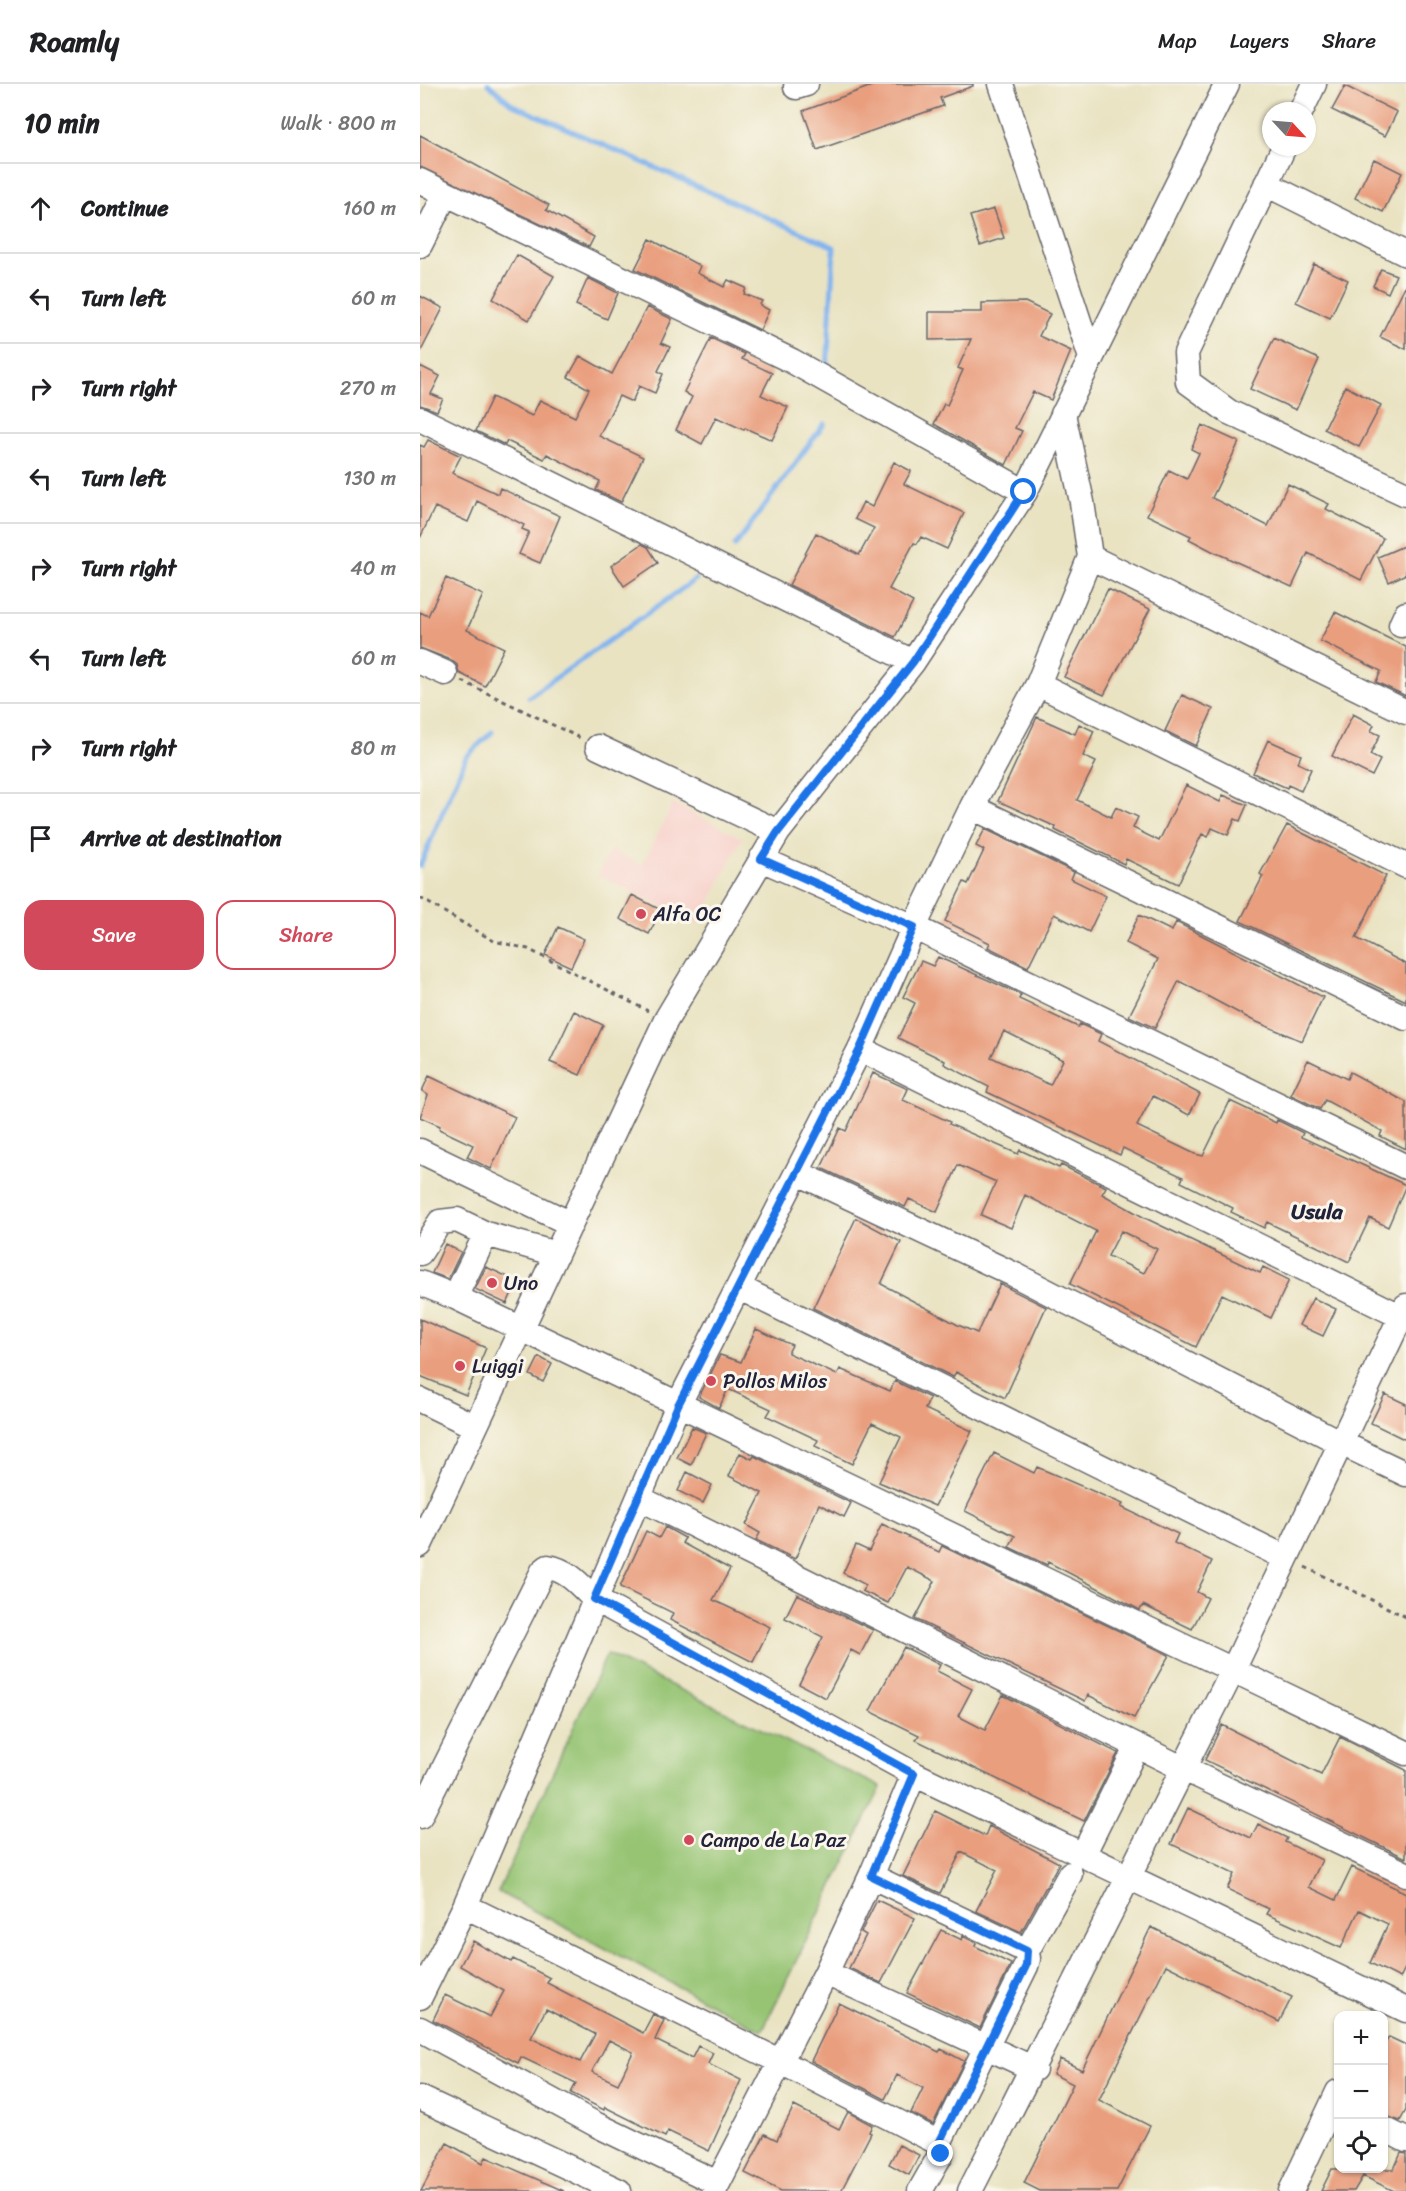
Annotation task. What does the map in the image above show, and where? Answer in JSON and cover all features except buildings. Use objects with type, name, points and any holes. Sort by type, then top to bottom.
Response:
[{"type":"street","points":[[1001,84],[1091,358]]},
{"type":"street","points":[[420,1545],[666,1020],[778,832],[913,662],[1024,492],[1227,84]]},
{"type":"street","points":[[1305,102],[1314,84]]},
{"type":"street","points":[[1280,156],[1186,353],[1188,382],[1229,412],[1406,494]]},
{"type":"street","points":[[420,182],[792,362],[1024,492]]},
{"type":"street","points":[[1266,184],[1406,254]]},
{"type":"street","points":[[420,245],[445,195]]},
{"type":"street","points":[[420,1997],[465,1906],[678,1405],[740,1288],[860,1049],[914,927],[972,807],[1038,684],[1090,557],[1082,502],[1063,414]]},
{"type":"street","points":[[420,419],[913,662]]},
{"type":"street","points":[[1090,557],[1406,712]]},
{"type":"street","points":[[420,662],[445,673]]},
{"type":"street","points":[[1038,684],[1406,866]]},
{"type":"street","points":[[598,747],[778,832]]},
{"type":"street","points":[[972,807],[1406,1018]]},
{"type":"street","points":[[761,859],[914,927],[1406,1167]]},
{"type":"street","points":[[860,1049],[1404,1314],[1233,1670],[1127,1877],[1034,2069],[970,2191]]},
{"type":"street","points":[[420,1151],[572,1224]]},
{"type":"street","points":[[798,1173],[1015,1275],[1341,1443],[1406,1474]]},
{"type":"street","points":[[420,1253],[440,1222],[457,1221],[486,1234],[556,1254]]},
{"type":"street","points":[[455,1297],[486,1234]]},
{"type":"street","points":[[420,1283],[455,1297],[1406,1753]]},
{"type":"street","points":[[740,1288],[1286,1558]]},
{"type":"street","points":[[420,1400],[474,1426]]},
{"type":"street","points":[[639,1498],[1137,1746],[1406,1874]]},
{"type":"street","points":[[420,1816],[543,1571],[548,1567],[554,1568],[570,1576],[594,1599],[1076,1865],[1127,1877],[1379,2007],[1406,2010]]},
{"type":"street","points":[[920,2191],[941,2154],[939,2143],[1026,1966],[1027,1951],[1076,1865],[1137,1746]]},
{"type":"street","points":[[420,2030],[716,2187],[826,1973],[871,1876],[914,1774]]},
{"type":"street","points":[[871,1876],[1027,1951]]},
{"type":"street","points":[[465,1906],[939,2143]]},
{"type":"street","points":[[826,1973],[1034,2069]]},
{"type":"street","points":[[420,2098],[619,2191]]},
{"type":"street","points":[[1291,2191],[1334,2107]]},
{"type":"street","points":[[1388,2131],[1406,2140]]},
{"type":"path","points":[[445,673],[598,747]]},
{"type":"path","points":[[420,897],[494,941],[528,949],[666,1020]]},
{"type":"path","points":[[1286,1558],[1406,1617]]},
{"type":"shaded area","points":[[673,803],[742,838],[698,925],[598,875],[611,849],[642,865]]},
{"type":"green space","name":"Campo de La Paz","points":[[607,1654],[881,1787],[762,2031],[498,1892]]},
{"type":"waterway","points":[[488,84],[513,105],[834,247],[827,371]]},
{"type":"waterway","points":[[735,546],[824,424]]},
{"type":"waterway","points":[[529,697],[696,579]]},
{"type":"waterway","points":[[420,866],[466,757],[492,732]]},
{"type":"place","name":"Alfa OC","points":[[641,914]]},
{"type":"place","name":"Uno","points":[[492,1283]]},
{"type":"place","name":"Luiggi","points":[[460,1366]]},
{"type":"place","name":"Pollos Milos","points":[[711,1381]]},
{"type":"place","name":"Campo de La Paz","points":[[689,1840]]},
{"type":"district","name":"Usula","points":[[1317,1212]]},
{"type":"route","points":[[941,2154],[939,2143],[1026,1966],[1027,1951],[871,1876],[914,1774],[594,1599],[678,1405],[740,1288],[860,1049],[914,927],[761,859],[778,832],[913,662],[1024,492]]}]
